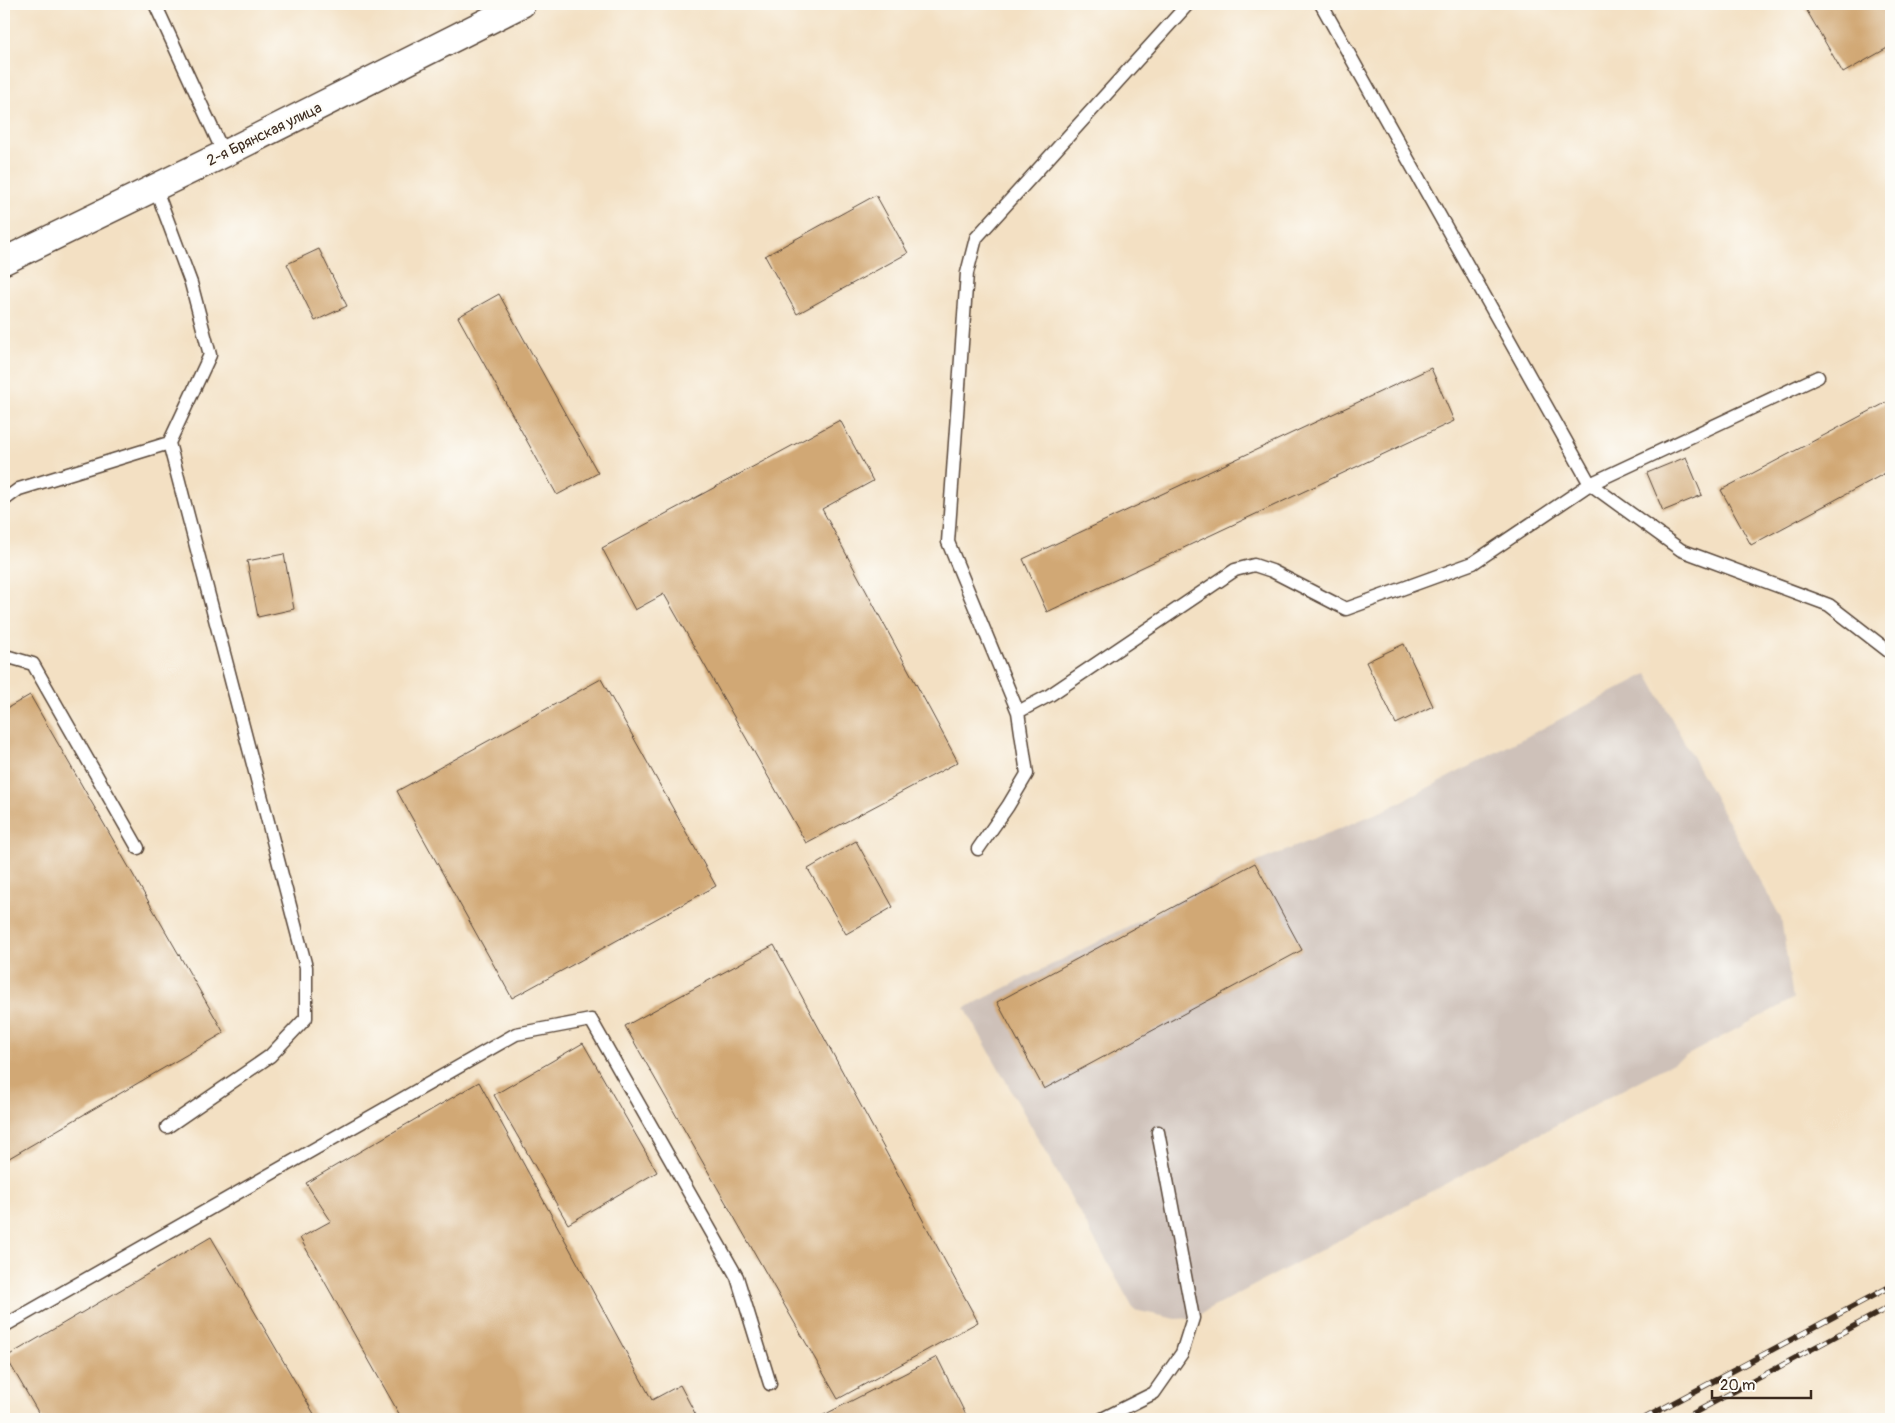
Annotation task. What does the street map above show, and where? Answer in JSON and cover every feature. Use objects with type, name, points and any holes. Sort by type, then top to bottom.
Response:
[{"type":"street","name":"2-я Брянская улица","points":[[4,261],[224,154],[515,5]]},
{"type":"lane","points":[[155,4],[224,154]]},
{"type":"lane","points":[[978,849],[1008,806],[1027,774],[1018,712],[948,542],[967,273],[976,238],[1188,4]]},
{"type":"lane","points":[[1321,4],[1590,484],[1681,550],[1829,606],[1891,653]]},
{"type":"lane","points":[[155,187],[191,283],[210,355],[169,443],[306,967],[306,1018],[270,1056],[168,1127]]},
{"type":"lane","points":[[1018,712],[1050,695],[1235,570],[1254,566],[1272,571],[1346,609],[1473,563],[1590,484],[1818,377]]},
{"type":"lane","points":[[4,500],[18,489],[169,443]]},
{"type":"lane","points":[[4,660],[9,657],[33,664],[138,848]]},
{"type":"lane","points":[[4,1326],[516,1034],[591,1020],[737,1276],[770,1384]]},
{"type":"lane","points":[[1102,1419],[1154,1393],[1182,1353],[1192,1318],[1158,1132]]},
{"type":"shaded area","points":[[1647,674],[1781,918],[1793,999],[1193,1318],[1176,1319],[1134,1310],[965,1008],[1255,863],[1387,809]]},
{"type":"building","points":[[1803,4],[1891,4],[1891,46],[1843,73]]},
{"type":"building","points":[[876,195],[908,253],[797,314],[765,256]]},
{"type":"building","points":[[319,249],[347,306],[315,321],[287,264]]},
{"type":"building","points":[[499,294],[598,473],[557,495],[458,317]]},
{"type":"building","points":[[1431,368],[1454,421],[1047,612],[1023,559]]},
{"type":"building","points":[[1891,400],[1891,470],[1751,545],[1721,490]]},
{"type":"building","points":[[840,420],[873,481],[822,509],[958,762],[806,843],[664,594],[635,610],[602,548]]},
{"type":"building","points":[[1686,457],[1702,495],[1663,511],[1647,473]]},
{"type":"building","points":[[284,554],[294,609],[258,617],[247,561]]},
{"type":"building","points":[[1404,644],[1433,706],[1396,724],[1366,662]]},
{"type":"building","points":[[601,679],[716,886],[512,998],[397,791]]},
{"type":"building","points":[[30,695],[224,1033],[4,1161],[4,710]]},
{"type":"building","points":[[856,841],[893,907],[846,934],[808,869]]},
{"type":"building","points":[[1255,863],[1302,950],[1044,1089],[997,1002]]},
{"type":"building","points":[[774,945],[978,1322],[838,1399],[625,1026]]},
{"type":"building","points":[[583,1043],[657,1172],[568,1224],[494,1095]]},
{"type":"building","points":[[479,1082],[652,1400],[680,1385],[698,1419],[402,1419],[300,1238],[331,1221],[306,1183]]},
{"type":"building","points":[[211,1237],[317,1419],[42,1419],[6,1357]]},
{"type":"building","points":[[937,1357],[968,1419],[816,1419]]},
{"type":"railway","points":[[1643,1419],[1891,1286]]},
{"type":"railway","points":[[1683,1419],[1891,1306]]}]
